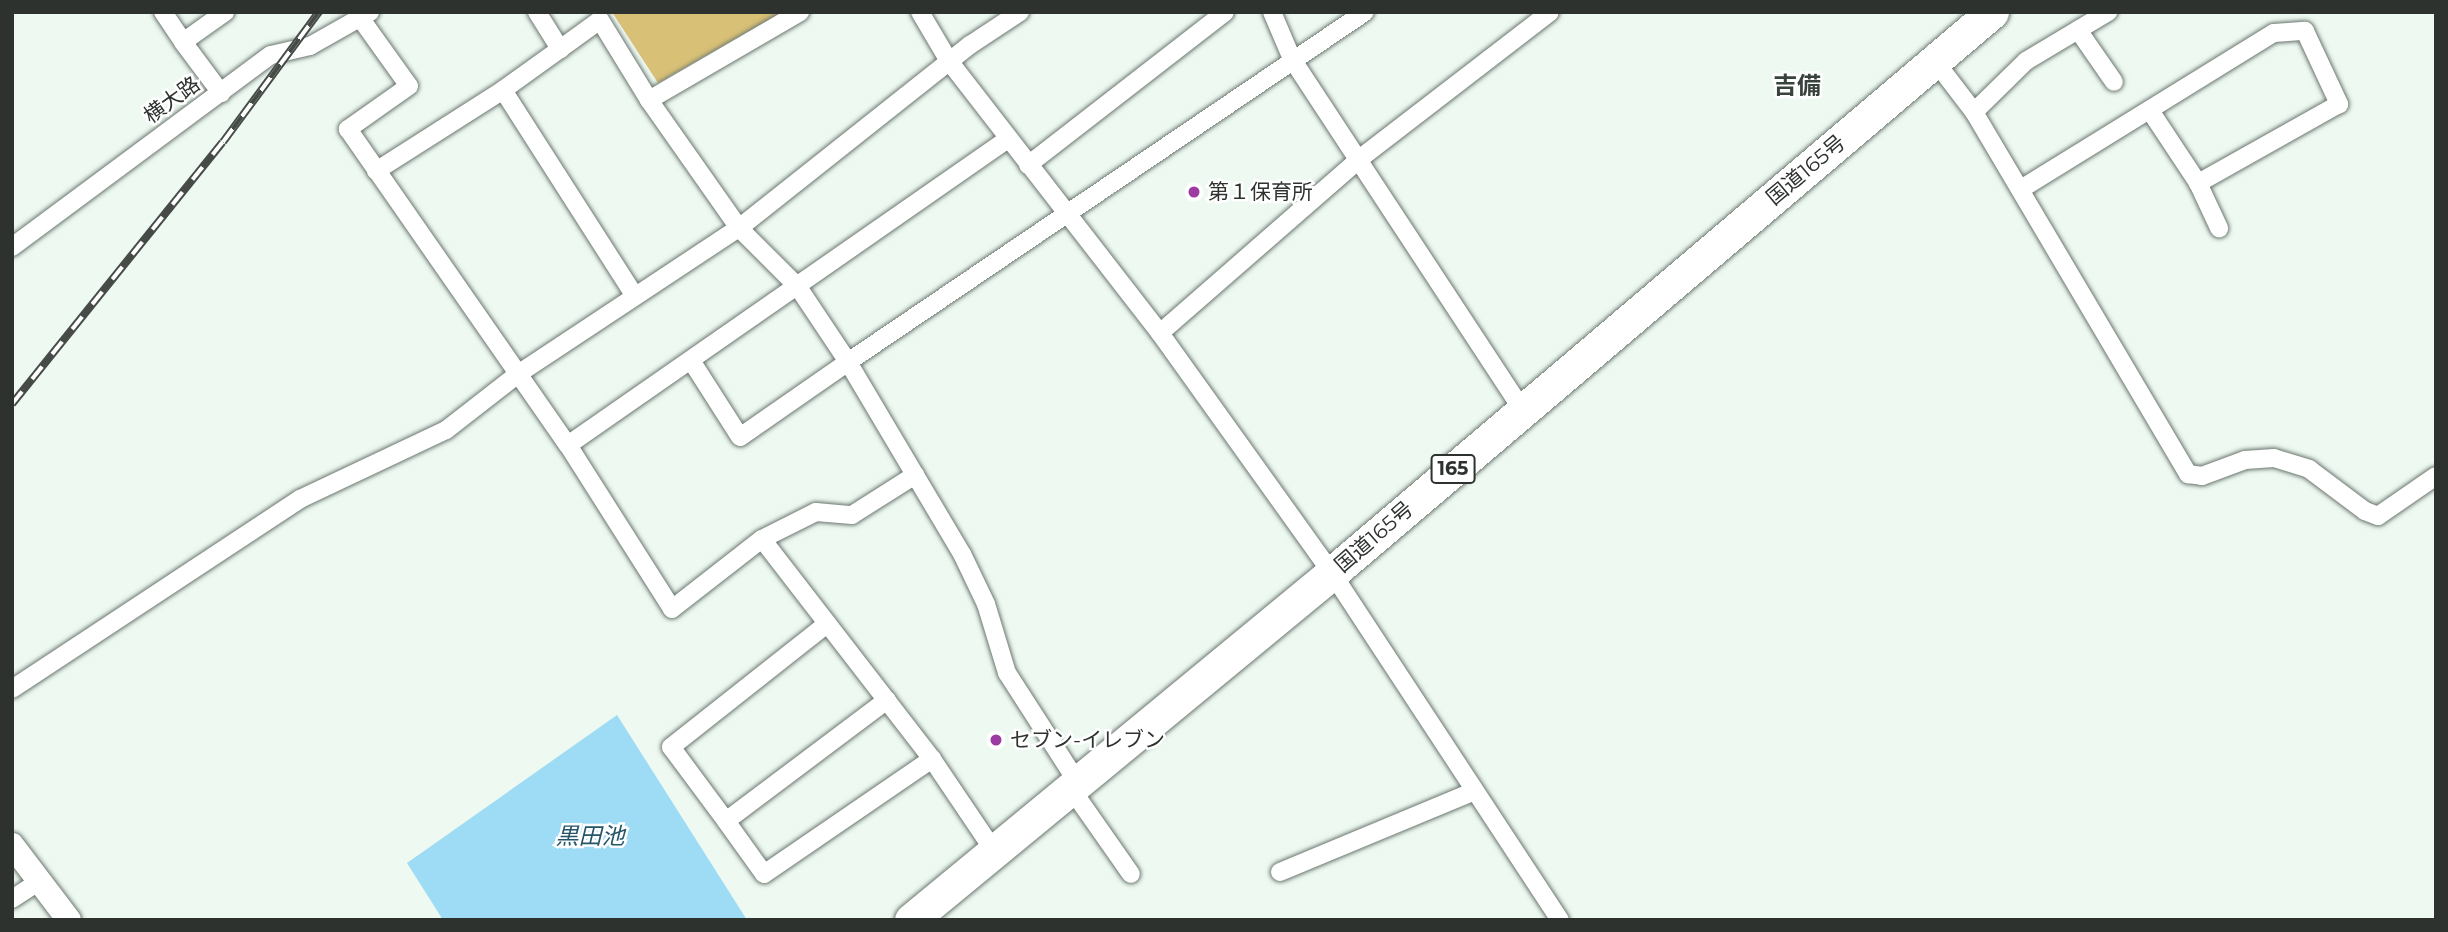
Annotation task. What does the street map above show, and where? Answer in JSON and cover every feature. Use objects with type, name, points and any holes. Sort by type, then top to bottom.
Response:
[{"type":"highway","name":"国道165号","points":[[911,920],[1332,573],[1992,12]]},
{"type":"street","points":[[163,12],[221,93]]},
{"type":"street","points":[[183,42],[225,12]]},
{"type":"street","points":[[537,12],[560,49]]},
{"type":"street","points":[[649,100],[800,12]]},
{"type":"street","points":[[920,12],[949,61],[1068,218],[1160,333],[1332,573],[1472,792],[1560,920]]},
{"type":"street","points":[[12,689],[300,499],[446,430],[518,374],[739,228],[949,61],[1020,12]]},
{"type":"street","points":[[1028,165],[1225,12]]},
{"type":"street","points":[[1272,12],[1292,59],[1522,409]]},
{"type":"street","points":[[692,362],[740,436],[1068,218],[1292,59],[1365,12]]},
{"type":"street","points":[[1160,333],[1357,160],[1550,12]]},
{"type":"street","points":[[1974,112],[2026,61],[2108,12]]},
{"type":"street","points":[[365,15],[409,86],[348,129],[568,445],[673,609],[762,539],[816,512],[852,515],[915,475]]},
{"type":"street","name":"横大路","points":[[12,247],[271,55],[310,46],[365,15]]},
{"type":"street","points":[[376,171],[503,90],[600,16],[649,100],[739,228],[798,287],[848,362],[915,475],[986,604],[1007,673],[1073,784],[1131,874]]},
{"type":"street","points":[[2078,30],[2114,82]]},
{"type":"street","points":[[2021,189],[2151,112],[2274,33],[2305,31],[2339,104],[2198,183]]},
{"type":"street","points":[[1935,61],[1974,112],[2188,474],[2202,476],[2245,460],[2274,458],[2309,470],[2365,511],[2378,516],[2436,476]]},
{"type":"street","points":[[503,90],[634,295]]},
{"type":"street","points":[[2151,112],[2198,183],[2219,228]]},
{"type":"street","points":[[568,445],[692,362],[1008,139]]},
{"type":"street","points":[[762,539],[932,759],[994,851]]},
{"type":"street","points":[[827,624],[671,747],[764,874],[932,759]]},
{"type":"street","points":[[726,821],[887,700]]},
{"type":"street","points":[[1280,872],[1472,792]]},
{"type":"street","points":[[12,845],[69,920]]},
{"type":"street","points":[[12,898],[40,881]]},
{"type":"shaded area","points":[[612,12],[782,12],[658,83]]},
{"type":"water","name":"黒田池","points":[[617,715],[747,920],[443,920],[407,863]]},
{"type":"railway","points":[[12,404],[223,142],[319,12]]},
{"type":"place","name":"第１保育所","points":[[1194,192]]},
{"type":"place","name":"セブン-イレブン","points":[[996,740]]},
{"type":"district","name":"吉備","points":[[1797,86]]}]
